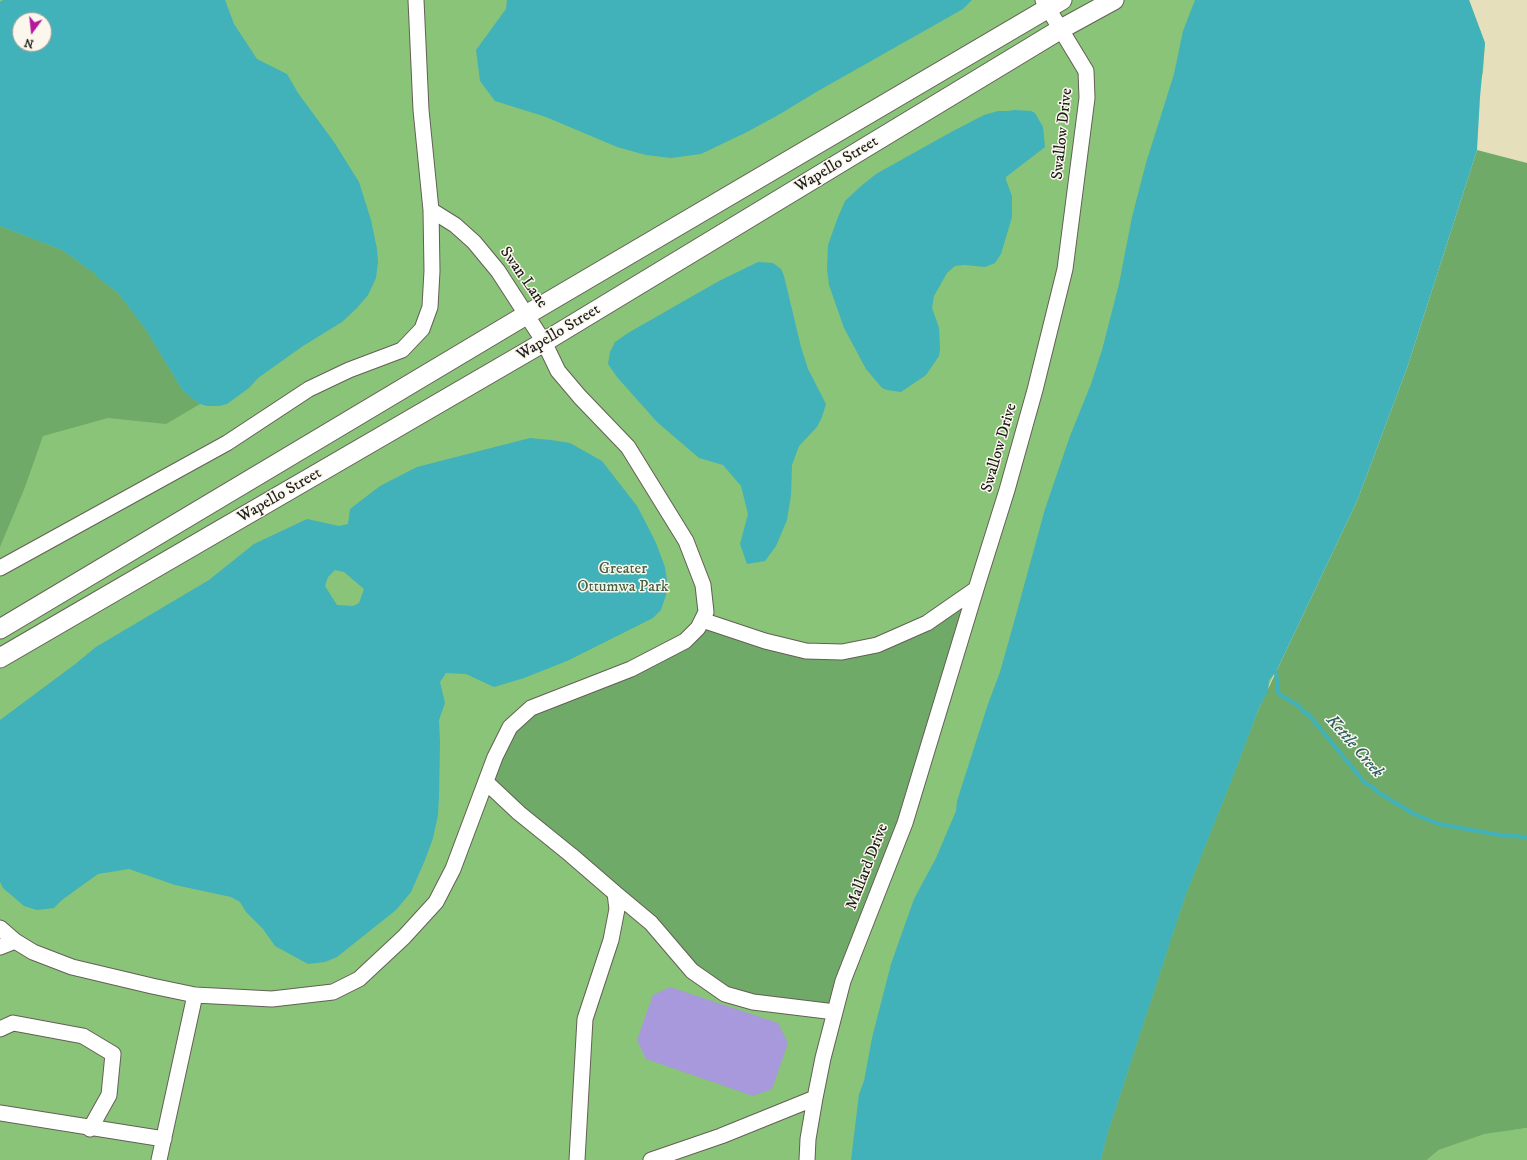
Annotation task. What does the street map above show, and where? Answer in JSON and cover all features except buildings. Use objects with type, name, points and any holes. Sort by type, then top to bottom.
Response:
[{"type":"main road","name":"Wapello Street","points":[[0,658],[544,342],[1061,29],[1114,0]]},
{"type":"main road","name":"Wapello Street","points":[[0,629],[1051,3]]},
{"type":"lane","points":[[0,568],[227,443],[309,389],[349,370],[402,350],[422,329],[430,307],[432,271],[431,210],[421,110],[416,0]]},
{"type":"lane","name":"Swallow Drive","points":[[976,589],[1007,490],[1033,398],[1065,269],[1087,98],[1086,71],[1061,29],[1051,3]]},
{"type":"lane","name":"Swan Lane","points":[[431,210],[455,225],[474,242],[498,271],[544,342],[558,371],[580,397],[628,447],[686,541],[703,585],[706,612],[702,620]]},
{"type":"lane","points":[[0,928],[15,941],[33,952],[72,967],[195,995],[272,999],[333,992],[359,979],[404,937],[436,902],[453,870],[495,757],[510,727],[531,708],[631,668],[685,642],[698,628],[702,620],[765,641],[806,651],[842,652],[877,645],[926,623],[976,589]]},
{"type":"lane","name":"Mallard Drive","points":[[807,1160],[808,1139],[823,1058],[844,980],[905,823],[976,589]]},
{"type":"lane","points":[[486,782],[520,813],[651,923],[692,972],[725,994],[754,1002],[835,1012]]},
{"type":"lane","points":[[577,1160],[585,1019],[611,940],[617,909],[615,893]]},
{"type":"lane","points":[[0,947],[15,941]]},
{"type":"lane","points":[[160,1160],[195,995]]},
{"type":"lane","points":[[0,1029],[13,1023],[83,1036],[114,1054],[109,1095],[90,1129]]},
{"type":"lane","points":[[651,1160],[721,1136],[815,1098]]},
{"type":"lane","points":[[0,1113],[90,1129],[164,1139]]},
{"type":"green space","name":"Greater Ottumwa Park","points":[[0,0],[1469,0],[1485,43],[1483,72],[1397,394],[1259,708],[1103,1160],[0,1160]]},
{"type":"green space","points":[[1477,150],[1527,163],[1527,1128],[1484,1134],[1439,1150],[1427,1160],[1101,1160],[1108,1132],[1185,897],[1259,708],[1357,501],[1407,368]]},
{"type":"green space","points":[[0,226],[62,250],[94,273],[118,293],[146,330],[183,391],[200,404],[166,424],[108,418],[43,436],[25,487],[0,547]]},
{"type":"green space","points":[[976,589],[835,1012],[725,994],[651,923],[486,782],[495,757],[531,708],[685,641],[706,612],[765,641],[798,649],[877,645]]},
{"type":"green space","points":[[1527,1128],[1527,1160],[1427,1160],[1439,1150],[1484,1133]]},
{"type":"water","points":[[3,0],[225,0],[234,24],[257,59],[287,74],[298,93],[334,142],[359,182],[371,220],[378,262],[376,278],[368,295],[342,322],[303,346],[258,378],[249,388],[227,404],[207,406],[200,404],[183,391],[146,330],[118,293],[94,273],[62,250],[0,226],[0,2]]},
{"type":"water","points":[[507,0],[972,0],[963,9],[747,132],[701,154],[671,158],[646,155],[617,147],[546,117],[495,101],[480,81],[476,50],[506,9]]},
{"type":"water","points":[[1195,0],[1469,0],[1485,43],[1477,150],[1407,368],[1357,501],[1276,672],[1269,680],[1268,691],[1259,708],[1185,897],[1108,1132],[1101,1160],[851,1160],[859,1094],[864,1081],[872,1038],[891,964],[914,899],[936,858],[956,811],[957,801],[988,704],[1000,672],[1045,509],[1102,350],[1119,284],[1132,217],[1146,163],[1174,74],[1183,31]]},
{"type":"water","points":[[998,111],[1031,111],[1035,113],[1043,127],[1045,147],[1006,177],[1012,196],[1012,217],[1001,254],[995,263],[985,267],[965,265],[955,266],[947,273],[934,296],[932,308],[939,328],[939,356],[926,375],[901,392],[882,388],[866,369],[844,328],[829,285],[827,269],[828,245],[845,201],[876,174],[953,131],[984,115]]},
{"type":"water","points":[[758,262],[773,263],[781,269],[808,369],[826,404],[817,427],[799,446],[792,465],[791,495],[787,520],[776,546],[765,561],[747,564],[740,544],[748,514],[741,486],[723,465],[699,458],[657,422],[617,377],[608,364],[610,352],[615,342],[628,333],[719,281]]},
{"type":"water","points":[[530,438],[570,443],[602,461],[637,506],[656,543],[665,567],[667,580],[666,595],[661,610],[653,618],[567,661],[524,678],[494,687],[466,674],[446,673],[440,682],[445,703],[439,720],[440,742],[438,815],[433,838],[411,892],[396,910],[337,957],[325,962],[308,964],[275,946],[263,929],[246,912],[240,902],[231,897],[175,885],[129,869],[98,874],[62,900],[54,908],[37,910],[24,906],[3,888],[0,882],[0,720],[96,647],[209,580],[254,544],[307,519],[339,526],[348,524],[350,509],[380,486],[417,467]],"holes":[[[335,570],[344,572],[364,589],[359,603],[353,606],[337,605],[325,586],[328,577]]]},
{"type":"waterway","name":"Kettle Creek","points":[[1271,672],[1276,672],[1278,693],[1308,714],[1365,783],[1373,787],[1376,791],[1414,814],[1439,824],[1500,835],[1527,837]]}]
